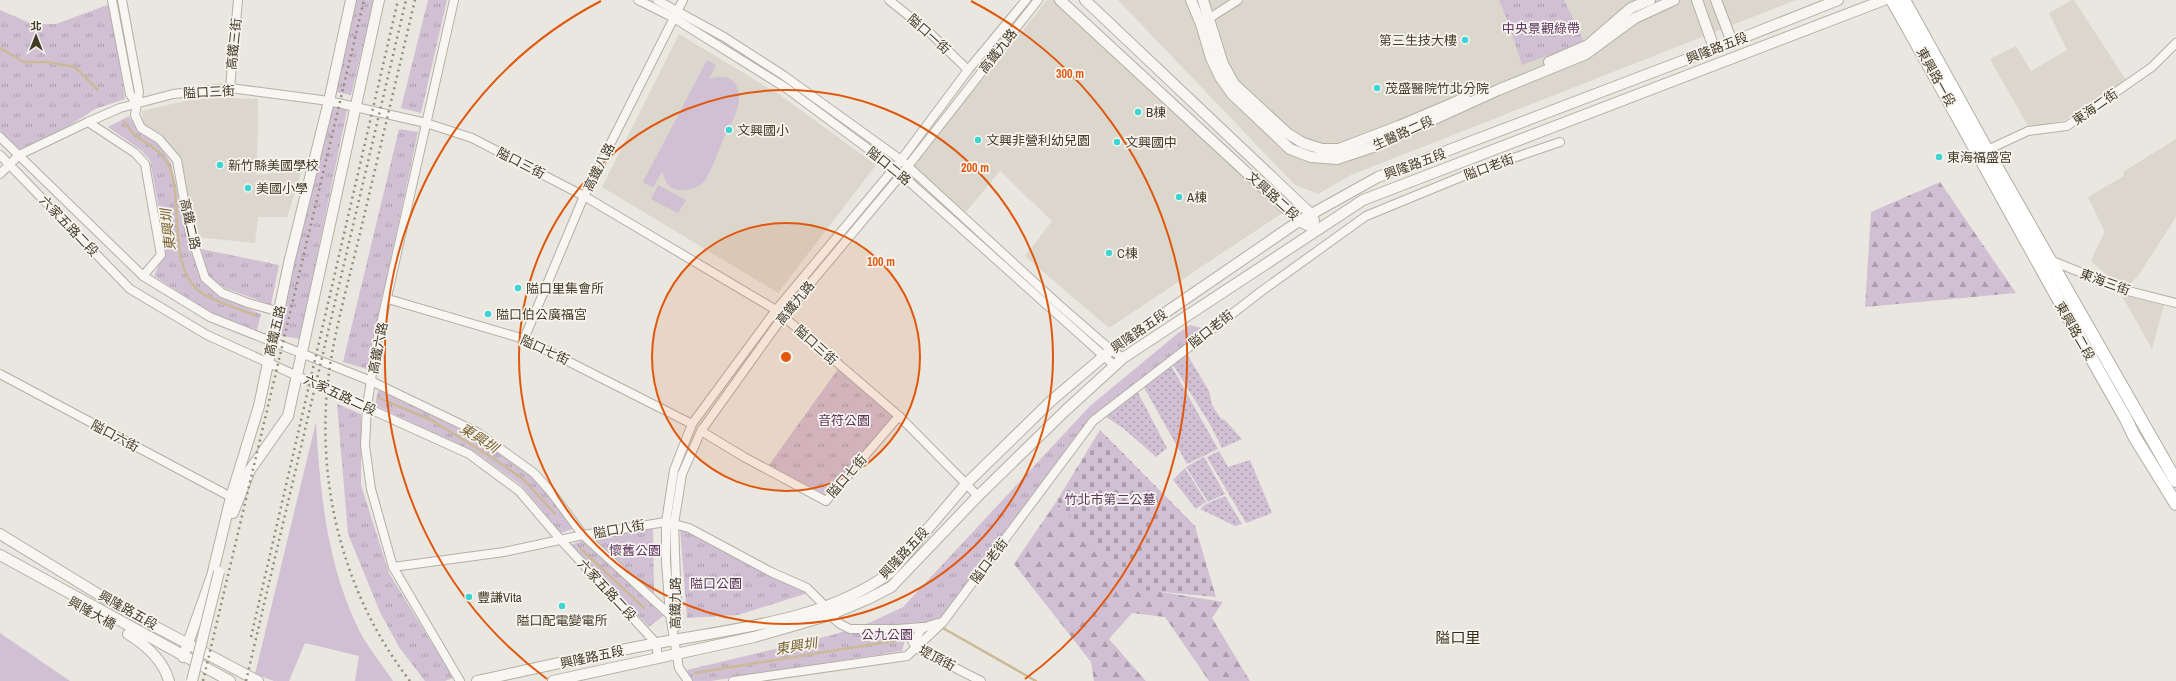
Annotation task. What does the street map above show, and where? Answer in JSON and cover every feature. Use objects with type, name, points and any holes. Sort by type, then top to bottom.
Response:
[{"type":"main road","name":"東興路一段","points":[[1892,0],[1983,152]]},
{"type":"main road","name":"東興路一段","points":[[1904,0],[1983,152]]},
{"type":"main road","name":"東興路二段","points":[[1983,152],[2035,258],[2134,436],[2176,504]]},
{"type":"main road","name":"東興路二段","points":[[1983,152],[2051,261],[2176,481]]},
{"type":"street","name":"高鐵二路","points":[[112,0],[130,94],[136,103]]},
{"type":"street","name":"高鐵二路","points":[[122,0],[139,92],[135,115],[141,128],[159,140],[177,160],[189,229],[205,278],[222,293],[280,312]]},
{"type":"street","name":"高鐵三街","points":[[230,88],[238,0]]},
{"type":"street","name":"高鐵五路","points":[[184,657],[212,576],[259,406],[280,312],[289,263],[329,101],[351,0]]},
{"type":"street","name":"高鐵五路","points":[[233,502],[250,470],[288,416],[298,376],[379,0]]},
{"type":"street","name":"高鐵六路","points":[[454,0],[388,299],[376,346],[367,407],[365,446],[371,489],[393,567],[460,681]]},
{"type":"street","name":"隘口二路","points":[[638,0],[724,37],[783,75],[901,160],[1108,353],[1115,366]]},
{"type":"street","name":"隘口二路","points":[[658,0],[675,15],[786,88],[894,168],[1108,353],[1123,358]]},
{"type":"street","name":"高鐵八路","points":[[524,339],[584,196],[683,0]]},
{"type":"street","name":"隘口一街","points":[[889,0],[930,33],[968,70]]},
{"type":"street","name":"高鐵九路","points":[[675,640],[670,615],[666,562],[674,470],[692,424],[776,310],[901,160],[968,70],[1026,0]]},
{"type":"street","name":"高鐵九路","points":[[675,640],[677,609],[670,523],[682,474],[701,431],[784,316],[908,167],[1038,0]]},
{"type":"street","name":"文興路二段","points":[[1060,0],[1299,221],[1317,230]]},
{"type":"street","name":"文興路二段","points":[[1086,0],[1312,214],[1317,230]]},
{"type":"street","name":"生醫路二段","points":[[1191,0],[1220,77],[1232,94],[1290,149],[1311,157],[1337,159],[1374,147],[1498,90],[1586,54],[1635,18],[1674,0]]},
{"type":"street","name":"生醫路二段","points":[[1203,0],[1210,18],[1223,64],[1234,84],[1287,133],[1303,143],[1322,148],[1339,148],[1399,126],[1588,45],[1631,8],[1650,0]]},
{"type":"street","points":[[1201,24],[1238,0]]},
{"type":"street","points":[[1697,0],[1714,48]]},
{"type":"street","points":[[1716,0],[1732,42]]},
{"type":"street","name":"興隆路五段","points":[[553,681],[754,637],[828,610],[876,583],[891,572],[966,484],[1051,401],[1108,353],[1299,221],[1378,177],[1838,0]]},
{"type":"street","name":"興隆路五段","points":[[477,681],[656,643],[751,628],[868,599],[891,587],[978,496],[1065,411],[1123,358],[1317,230],[1370,197],[1884,0]]},
{"type":"street","name":"東海二街","points":[[1983,152],[2028,131],[2067,126],[2152,67],[2176,43]]},
{"type":"street","name":"隘口三街","points":[[0,174],[19,156],[88,122],[136,103],[173,94],[230,88],[329,101],[426,123],[472,138],[584,196],[776,310],[899,416],[978,496]]},
{"type":"street","points":[[88,122],[136,153],[145,164],[161,255],[142,276]]},
{"type":"street","name":"六家五路二段","points":[[0,137],[142,276],[210,317],[371,381],[477,432],[528,469],[551,492],[583,535],[670,615]]},
{"type":"street","name":"隘口老街","points":[[733,681],[907,656],[943,622],[1093,421],[1262,290],[1366,216],[1478,170],[1560,142]]},
{"type":"street","name":"六家五路二段","points":[[0,155],[130,289],[207,335],[469,454],[519,491],[560,539],[656,643]]},
{"type":"street","name":"東海三街","points":[[2035,258],[2051,261],[2124,290],[2176,304]]},
{"type":"street","name":"隘口七街","points":[[388,299],[524,339],[692,424]]},
{"type":"street","name":"隘口六街","points":[[0,374],[233,502]]},
{"type":"street","name":"隘口七街","points":[[701,431],[744,457],[826,501],[899,416]]},
{"type":"street","points":[[192,681],[219,572],[233,502]]},
{"type":"street","name":"隘口八街","points":[[393,567],[504,552],[560,539],[670,523],[688,528],[771,572],[807,588],[828,610]]},
{"type":"street","name":"興隆路五段","points":[[0,534],[124,610],[189,643],[258,681]]},
{"type":"street","name":"興隆路五段","points":[[0,555],[230,681]]},
{"type":"street","name":"興隆大橋","points":[[0,563],[138,640],[160,663],[169,681]]},
{"type":"street","points":[[828,610],[840,624],[850,629],[895,629],[923,627],[943,622]]},
{"type":"street","points":[[916,648],[916,635],[923,627]]},
{"type":"street","name":"堤頂街","points":[[895,629],[910,637],[916,648],[981,681]]},
{"type":"street","points":[[675,640],[679,666],[688,681]]},
{"type":"street","points":[[656,643],[658,657]]},
{"type":"shaded area","name":"文興國中","points":[[1047,0],[1059,0],[1284,212],[1109,328],[1025,256],[1052,221],[1000,171],[966,212],[907,165],[993,68]]},
{"type":"shaded area","points":[[1118,0],[1796,0],[1351,175],[1318,194],[1295,185]]},
{"type":"shaded area","points":[[2074,0],[2126,80],[2065,120],[2029,128],[1990,59],[2016,46],[2031,71],[2067,50],[2049,13]]},
{"type":"shaded area","name":"文興國小","points":[[679,34],[780,95],[876,165],[778,293],[602,187]]},
{"type":"shaded area","name":"新竹縣美國學校","points":[[202,97],[258,99],[257,175],[302,170],[287,217],[258,217],[255,243],[196,237],[190,227],[182,159],[143,123],[142,111]]},
{"type":"shaded area","points":[[2176,139],[2176,217],[2138,276],[2124,290],[2092,262],[2092,258],[2105,232],[2088,197],[2124,176],[2123,172]]},
{"type":"shaded area","points":[[2121,294],[2164,305],[2152,349]]},
{"type":"green space","points":[[356,0],[374,0],[351,95],[336,92]]},
{"type":"green space","points":[[428,0],[447,0],[421,113],[401,108]]},
{"type":"green space","name":"中央景觀綠帶","points":[[1499,0],[1564,0],[1584,42],[1522,65]]},
{"type":"green space","points":[[110,4],[125,99],[95,109],[55,135],[20,152],[0,131],[0,10],[32,24],[56,24]]},
{"type":"green space","points":[[707,60],[716,65],[709,79],[719,77],[728,78],[732,80],[737,88],[739,99],[734,117],[711,170],[703,183],[688,190],[677,190],[668,185],[662,171],[653,188],[643,182]]},
{"type":"green space","points":[[331,106],[347,110],[300,339],[278,335]]},
{"type":"green space","points":[[129,116],[139,132],[158,143],[171,163],[190,250],[203,279],[220,296],[261,314],[257,330],[215,315],[154,276],[166,249],[150,160],[141,150],[108,127]]},
{"type":"green space","points":[[399,129],[418,132],[367,369],[343,362]]},
{"type":"green space","points":[[1940,182],[2016,293],[1865,307],[1871,212]]},
{"type":"green space","points":[[658,185],[686,200],[678,213],[651,199]]},
{"type":"green space","points":[[201,249],[279,265],[271,305],[225,288],[209,276]]},
{"type":"green space","name":"公九公園","points":[[1190,325],[1201,328],[1201,332],[1198,337],[1193,339],[1089,420],[940,621],[909,626],[902,651],[711,681],[691,681],[687,670],[832,635],[867,624],[903,607],[1090,406]]},
{"type":"green space","points":[[1184,349],[1209,391],[1212,405],[1222,420],[1224,419],[1242,439],[1222,448],[1211,426],[1170,360]]},
{"type":"green space","points":[[1168,360],[1218,449],[1187,464],[1141,382]]},
{"type":"green space","name":"音符公園","points":[[838,369],[895,416],[824,494],[769,465]]},
{"type":"green space","points":[[1135,387],[1167,448],[1156,457],[1123,428],[1100,413]]},
{"type":"green space","points":[[378,390],[470,433],[533,478],[575,528],[561,533],[522,486],[475,452],[375,405]]},
{"type":"green space","points":[[337,404],[361,414],[361,485],[389,573],[453,678],[445,681],[425,681],[399,647],[380,612],[348,534]]},
{"type":"green space","points":[[316,422],[323,502],[332,554],[339,580],[359,630],[393,681],[355,681],[359,656],[305,643],[289,681],[274,681],[255,674]]},
{"type":"green space","name":"竹北市第二公墓","points":[[1100,430],[1195,526],[1216,597],[1142,590],[1056,502]]},
{"type":"green space","points":[[1219,451],[1228,467],[1250,460],[1272,513],[1246,523],[1207,457]]},
{"type":"green space","points":[[1204,457],[1225,494],[1208,502],[1186,467]]},
{"type":"green space","points":[[1185,468],[1206,502],[1196,509],[1173,480]]},
{"type":"green space","points":[[1225,496],[1242,524],[1235,526],[1200,509],[1206,504]]},
{"type":"green space","points":[[1056,502],[1149,590],[1223,602],[1212,618],[1250,681],[1209,681],[1165,617],[1132,613],[1109,639],[1146,681],[1094,681],[1091,662],[1014,564]]},
{"type":"green space","name":"懷舊公園","points":[[653,528],[654,594],[593,537]]},
{"type":"green space","name":"隘口公園","points":[[680,528],[811,592],[738,615],[687,618]]},
{"type":"green space","points":[[584,540],[663,616],[649,627],[571,545]]},
{"type":"green space","points":[[0,633],[70,681],[0,681]]},
{"type":"waterway","name":"東興圳","points":[[0,48],[24,62],[47,62],[75,67],[98,90]]},
{"type":"waterway","name":"東興圳","points":[[124,122],[136,136],[159,152],[169,166],[176,197],[179,249],[189,280],[199,291],[210,298],[255,315]]},
{"type":"waterway","name":"東興圳","points":[[379,398],[433,421],[493,458],[524,480],[555,514]]},
{"type":"waterway","name":"東興圳","points":[[580,548],[644,608]]},
{"type":"waterway","name":"東興圳","points":[[941,627],[1036,681]]},
{"type":"waterway","name":"東興圳","points":[[695,673],[899,640]]},
{"type":"railway","points":[[203,681],[364,0]]},
{"type":"railway","points":[[251,637],[398,0]]},
{"type":"railway","points":[[246,681],[406,0]]},
{"type":"railway","points":[[410,681],[386,647],[367,611],[351,573],[339,534],[331,494],[326,454],[326,413],[329,372],[335,336],[415,0]]},
{"type":"place","name":"第三生技大樓","points":[[1465,40]]},
{"type":"place","name":"茂盛醫院竹北分院","points":[[1377,88]]},
{"type":"place","name":"B棟","points":[[1138,112]]},
{"type":"place","name":"文興國小","points":[[729,130]]},
{"type":"place","name":"文興非營利幼兒園","points":[[978,140]]},
{"type":"place","name":"文興國中","points":[[1117,142]]},
{"type":"place","name":"東海福盛宮","points":[[1939,157]]},
{"type":"place","name":"新竹縣美國學校","points":[[220,165]]},
{"type":"place","name":"美國小學","points":[[248,188]]},
{"type":"place","name":"A棟","points":[[1179,197]]},
{"type":"place","name":"C棟","points":[[1109,253]]},
{"type":"place","name":"隘口里集會所","points":[[518,288]]},
{"type":"place","name":"隘口伯公廣福宮","points":[[488,314]]},
{"type":"place","name":"豐謙Vita","points":[[469,597]]},
{"type":"place","name":"隘口配電變電所","points":[[562,606]]},
{"type":"district","name":"隘口里","points":[[1458,637]]}]
